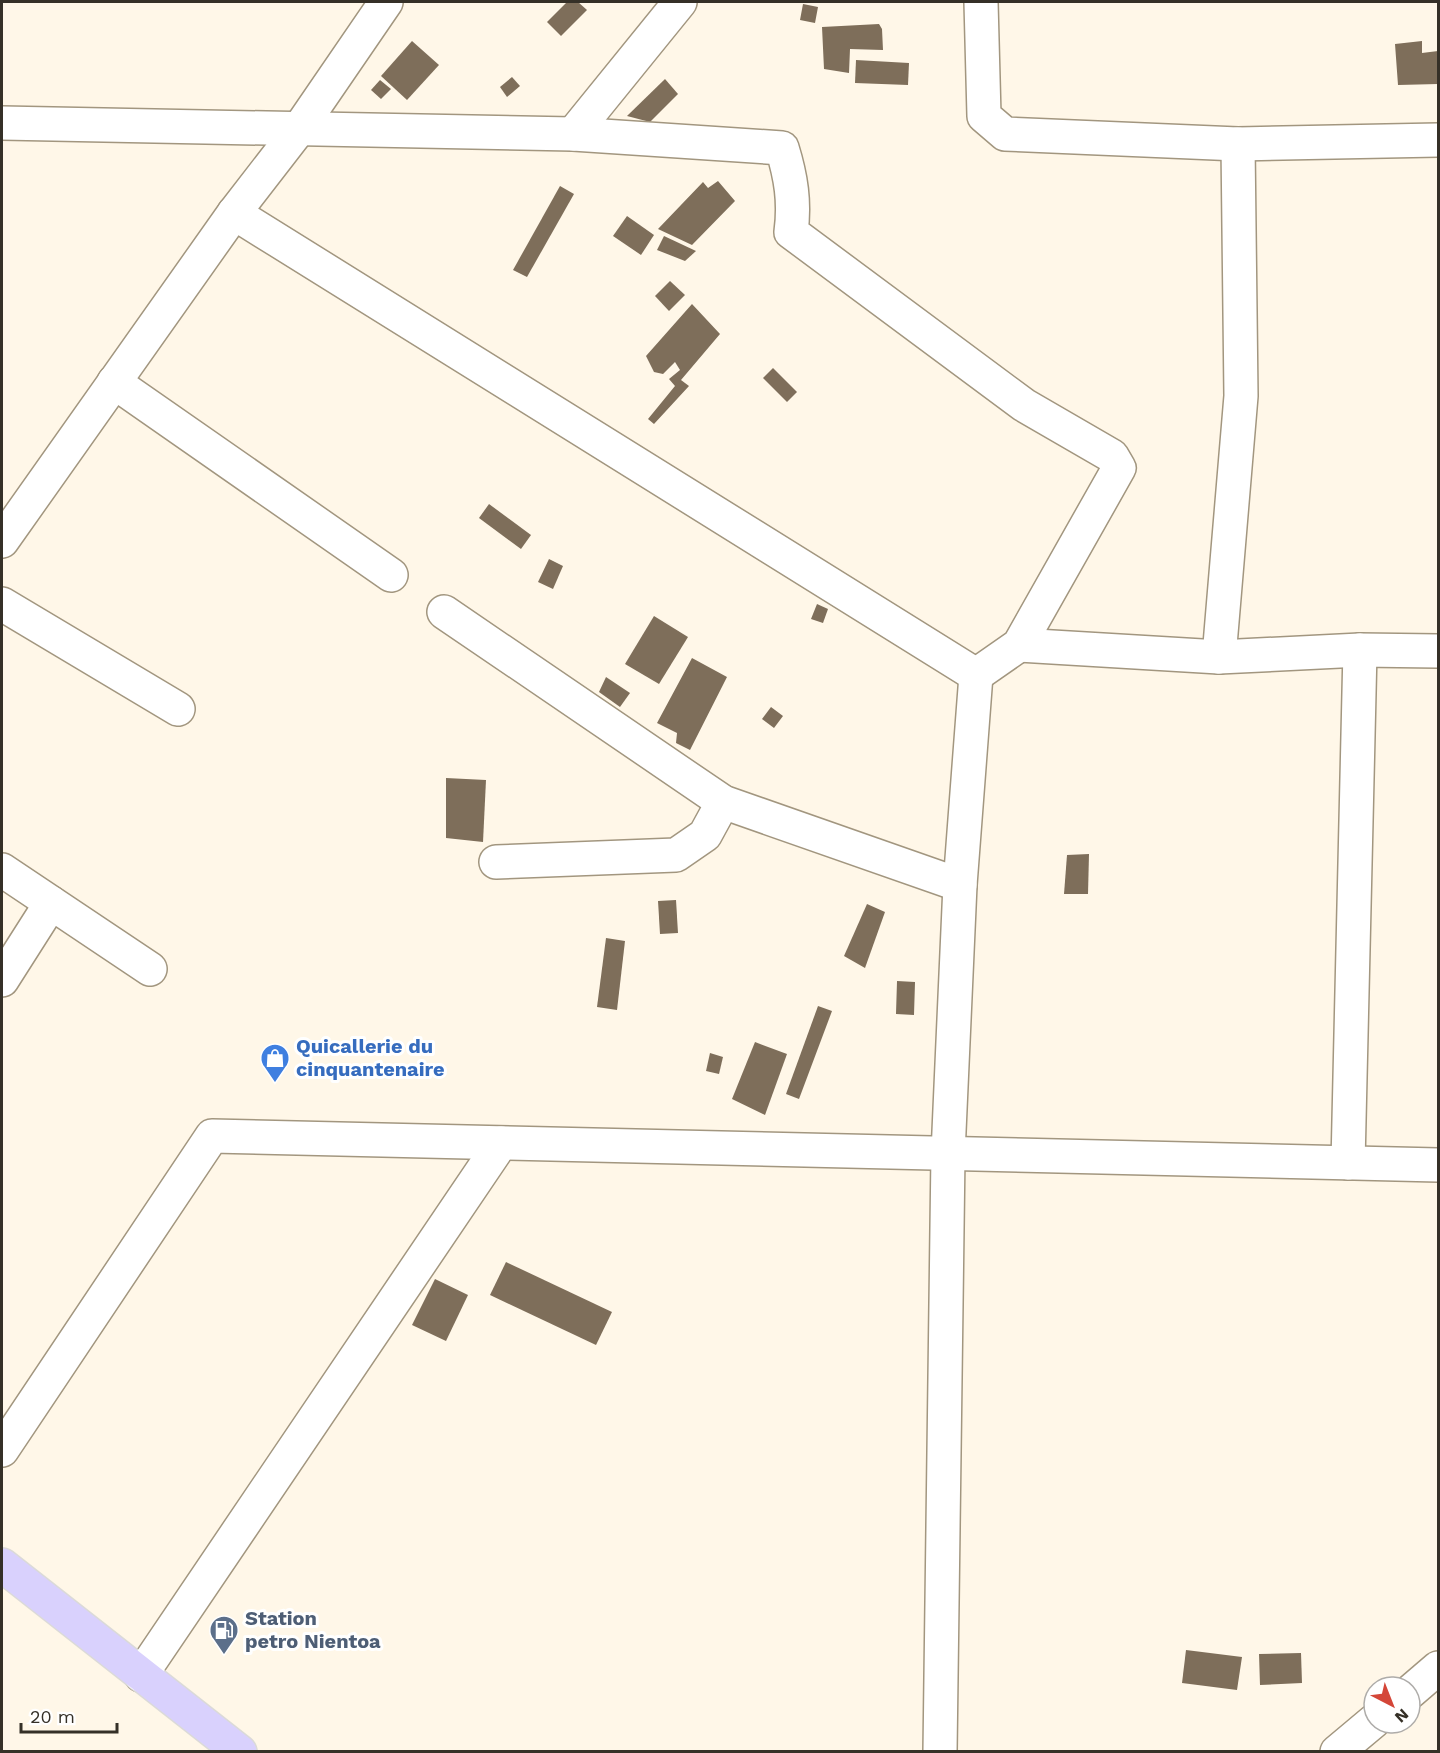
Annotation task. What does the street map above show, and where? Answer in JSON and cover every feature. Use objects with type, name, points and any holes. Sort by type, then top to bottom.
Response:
[{"type":"main road","points":[[2,1565],[240,1752]]},
{"type":"street","points":[[2,541],[234,213],[299,129],[386,2]]},
{"type":"street","points":[[573,134],[680,2]]},
{"type":"street","points":[[981,2],[984,116],[1005,134],[1238,144],[1438,140]]},
{"type":"street","points":[[2,123],[573,134],[782,148],[790,176],[794,206],[790,232],[1024,405],[1112,456],[1119,468],[1019,645],[976,675]]},
{"type":"street","points":[[1219,657],[1241,396],[1238,144]]},
{"type":"street","points":[[234,213],[976,675]]},
{"type":"street","points":[[114,382],[391,575]]},
{"type":"street","points":[[2,604],[178,709]]},
{"type":"street","points":[[444,612],[723,802],[960,885]]},
{"type":"street","points":[[1019,645],[1219,657],[1360,650],[1438,651]]},
{"type":"street","points":[[1348,1163],[1360,650]]},
{"type":"street","points":[[940,1752],[948,1154],[960,885],[976,675]]},
{"type":"street","points":[[496,862],[676,855],[705,836],[723,802]]},
{"type":"street","points":[[2,870],[150,969]]},
{"type":"street","points":[[2,980],[51,903]]},
{"type":"street","points":[[2,1450],[212,1136],[1438,1165]]},
{"type":"street","points":[[141,1675],[501,1143]]},
{"type":"street","points":[[1422,1682],[1438,1668]]},
{"type":"street","points":[[1337,1752],[1362,1731]]},
{"type":"building","points":[[567,2],[578,2],[587,10],[561,36],[547,22]]},
{"type":"building","points":[[803,4],[818,7],[815,23],[800,20]]},
{"type":"building","points":[[879,24],[882,29],[883,50],[850,49],[849,73],[824,69],[822,27]]},
{"type":"building","points":[[412,41],[439,65],[407,100],[381,76]]},
{"type":"building","points":[[1422,41],[1422,53],[1438,51],[1438,84],[1398,85],[1395,44]]},
{"type":"building","points":[[856,60],[909,63],[908,85],[855,83]]},
{"type":"building","points":[[512,77],[520,86],[507,97],[500,87]]},
{"type":"building","points":[[665,79],[678,94],[650,122],[627,116]]},
{"type":"building","points":[[380,80],[391,89],[381,99],[371,90]]},
{"type":"building","points":[[718,181],[735,201],[692,245],[658,229],[703,182],[708,188]]},
{"type":"building","points":[[560,186],[574,194],[527,277],[513,270]]},
{"type":"building","points":[[627,216],[654,235],[641,255],[613,236]]},
{"type":"building","points":[[664,236],[696,251],[685,261],[657,250]]},
{"type":"building","points":[[670,281],[685,295],[669,311],[655,296]]},
{"type":"building","points":[[692,304],[720,334],[681,380],[689,386],[654,424],[648,419],[675,386],[669,379],[680,370],[675,362],[663,374],[654,372],[646,356]]},
{"type":"building","points":[[773,368],[797,392],[787,402],[763,378]]},
{"type":"building","points":[[489,504],[531,535],[521,549],[479,518]]},
{"type":"building","points":[[549,559],[563,566],[553,589],[538,582]]},
{"type":"building","points":[[817,604],[828,609],[823,623],[811,619]]},
{"type":"building","points":[[654,616],[688,637],[659,684],[625,664]]},
{"type":"building","points":[[692,658],[727,677],[690,750],[676,743],[677,733],[657,723]]},
{"type":"building","points":[[606,677],[630,693],[620,707],[599,692]]},
{"type":"building","points":[[771,707],[783,716],[774,728],[762,719]]},
{"type":"building","points":[[446,778],[486,780],[483,842],[446,838]]},
{"type":"building","points":[[1089,854],[1088,894],[1064,894],[1067,855]]},
{"type":"building","points":[[676,900],[678,933],[660,934],[658,901]]},
{"type":"building","points":[[867,904],[885,912],[865,968],[844,956]]},
{"type":"building","points":[[606,938],[625,941],[617,1010],[597,1007]]},
{"type":"building","points":[[897,981],[915,982],[914,1015],[896,1014]]},
{"type":"building","points":[[818,1006],[832,1011],[799,1099],[786,1094]]},
{"type":"building","points":[[755,1042],[787,1054],[765,1115],[732,1099]]},
{"type":"building","points":[[710,1053],[723,1057],[719,1074],[706,1071]]},
{"type":"building","points":[[506,1262],[612,1312],[596,1345],[490,1295]]},
{"type":"building","points":[[435,1279],[468,1295],[446,1341],[412,1325]]},
{"type":"building","points":[[1186,1650],[1242,1657],[1237,1690],[1182,1683]]},
{"type":"building","points":[[1301,1653],[1302,1683],[1260,1685],[1259,1654]]},
{"type":"place","name":"Quicallerie du cinquantenaire","points":[[275,1084]]},
{"type":"place","name":"Station petro Nientoa","points":[[224,1656]]}]
